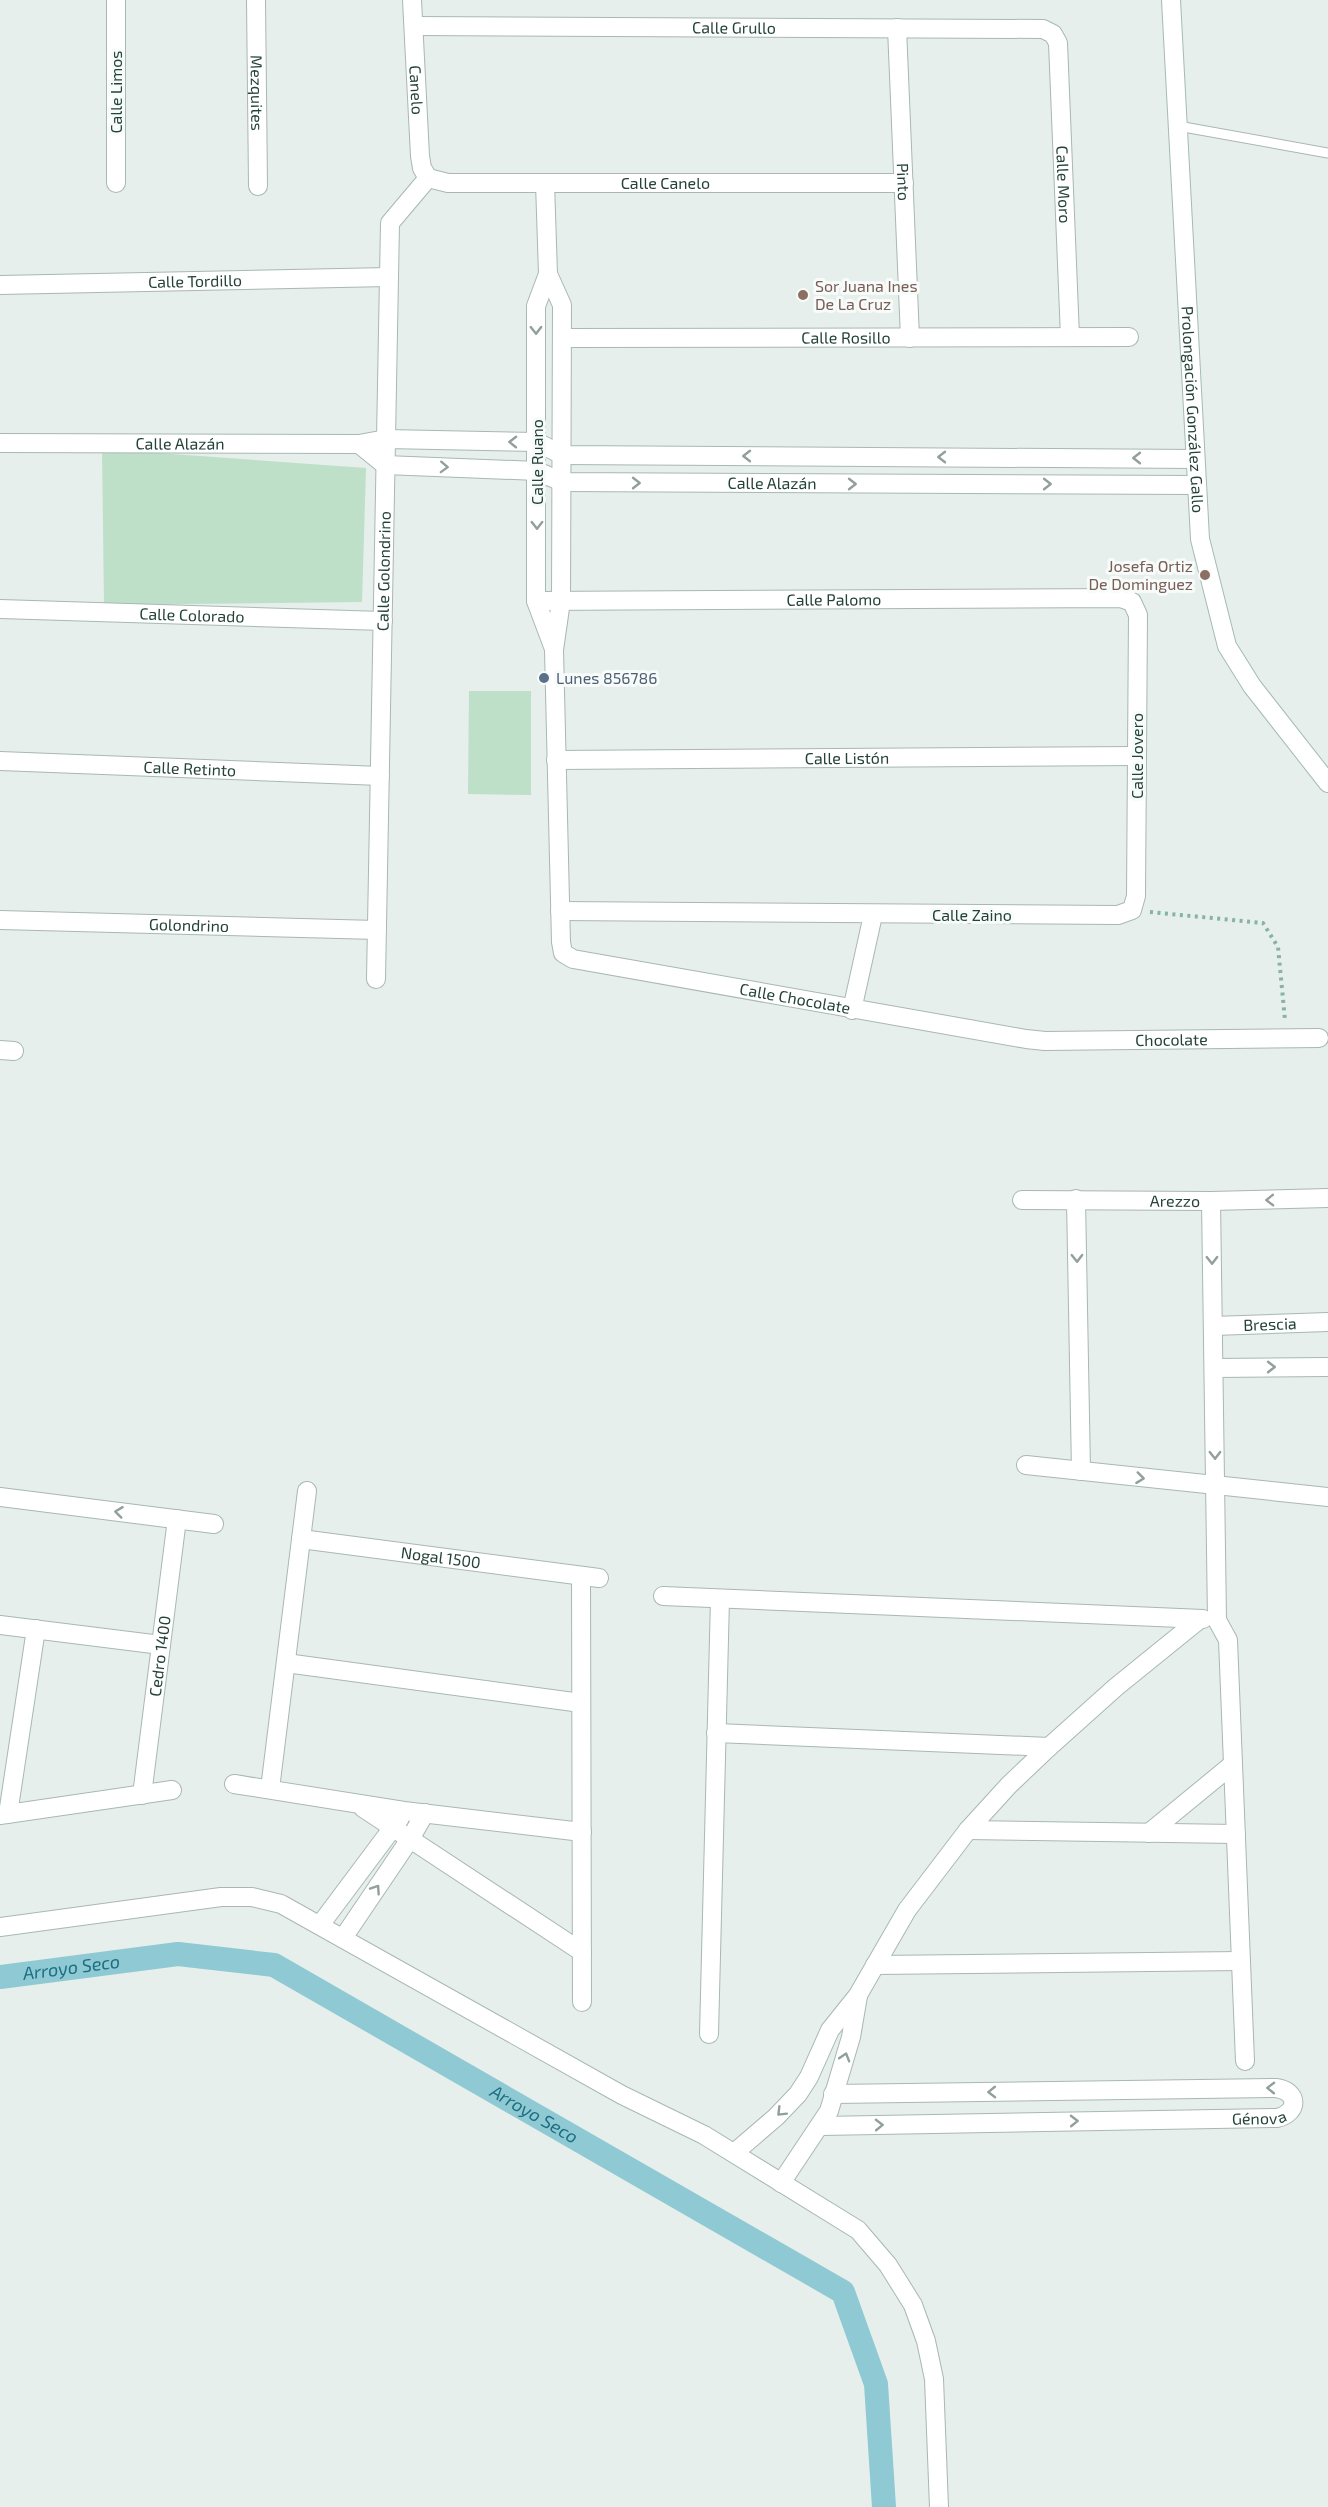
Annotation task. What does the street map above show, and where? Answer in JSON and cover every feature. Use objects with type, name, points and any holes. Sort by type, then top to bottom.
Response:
[{"type":"street","name":"Calle Limos","points":[[117,0],[117,183]]},
{"type":"street","name":"Mezquites","points":[[256,0],[258,186]]},
{"type":"street","name":"Canelo","points":[[412,0],[420,156],[422,168],[428,178]]},
{"type":"street","name":"Prolongación González Gallo","points":[[1171,0],[1200,539],[1227,646],[1252,686],[1328,783]]},
{"type":"street","name":"Calle Grullo","points":[[414,26],[1043,29],[1053,34]]},
{"type":"street","name":"Pinto","points":[[897,28],[910,338]]},
{"type":"street","name":"Calle Moro","points":[[1053,34],[1058,43],[1070,337]]},
{"type":"street","name":"Calle Canelo","points":[[428,178],[448,183],[904,183]]},
{"type":"street","name":"Calle Golondrino","points":[[376,979],[390,223],[428,178]]},
{"type":"street","name":"Calle Ruano","points":[[545,183],[548,274],[562,305],[561,601],[554,651],[563,953]]},
{"type":"street","name":"Calle Ruano","points":[[548,274],[536,306],[536,601],[554,651]]},
{"type":"street","name":"Calle Tordillo","points":[[0,285],[389,277]]},
{"type":"street","name":"Calle Rosillo","points":[[562,338],[1129,337]]},
{"type":"street","name":"Calle Alazán","points":[[0,443],[359,444],[386,439],[537,442],[562,455],[1195,459]]},
{"type":"street","points":[[359,444],[385,465]]},
{"type":"street","name":"Calle Alazán","points":[[385,465],[537,471],[562,482],[1197,485]]},
{"type":"street","name":"Calle Palomo","points":[[536,601],[1121,598],[1132,602]]},
{"type":"street","name":"Calle Jovero","points":[[1132,602],[1138,615],[1136,896],[1132,910]]},
{"type":"street","name":"Calle Colorado","points":[[0,609],[383,621]]},
{"type":"street","name":"Calle Listón","points":[[556,760],[1137,756]]},
{"type":"street","name":"Calle Retinto","points":[[0,761],[380,776]]},
{"type":"street","name":"Calle Zaino","points":[[560,911],[1118,915],[1132,910]]},
{"type":"street","points":[[852,1010],[873,915]]},
{"type":"street","name":"Golondrino","points":[[0,920],[377,930]]},
{"type":"street","name":"Calle Chocolate","points":[[563,953],[573,959],[1026,1039]]},
{"type":"street","name":"Chocolate","points":[[1026,1039],[1045,1041],[1319,1038]]},
{"type":"street","name":"Arezzo","points":[[1022,1200],[1211,1201],[1328,1198]]},
{"type":"street","points":[[1076,1199],[1082,1471]]},
{"type":"street","points":[[1209,1620],[1215,1486],[1211,1201]]},
{"type":"street","name":"Brescia","points":[[1213,1326],[1328,1322]]},
{"type":"street","points":[[1214,1368],[1328,1367]]},
{"type":"street","points":[[1026,1466],[1328,1497]]},
{"type":"street","points":[[270,1789],[307,1491]]},
{"type":"street","points":[[0,1497],[214,1524]]},
{"type":"street","name":"Cedro 1400","points":[[142,1795],[177,1519]]},
{"type":"street","name":"Nogal 1500","points":[[301,1539],[590,1577],[581,1703],[582,2002]]},
{"type":"street","points":[[663,1596],[1209,1620],[1228,1640],[1245,2061]]},
{"type":"street","points":[[709,2034],[720,1599]]},
{"type":"street","points":[[734,2153],[776,2117],[798,2094],[809,2077],[830,2030],[858,1995],[907,1910],[968,1830],[1009,1785],[1116,1686],[1209,1620]]},
{"type":"street","points":[[0,1625],[161,1645]]},
{"type":"street","points":[[36,1629],[4,1814],[172,1791]]},
{"type":"street","points":[[286,1663],[581,1703]]},
{"type":"street","points":[[716,1733],[1049,1747]]},
{"type":"street","points":[[1149,1833],[1233,1764]]},
{"type":"street","points":[[234,1784],[404,1812],[582,1832]]},
{"type":"street","points":[[356,1803],[582,1952]]},
{"type":"street","points":[[320,1925],[404,1812]]},
{"type":"street","points":[[343,1938],[425,1813]]},
{"type":"street","points":[[968,1830],[1236,1834]]},
{"type":"street","points":[[0,1928],[221,1897],[252,1898],[281,1904],[622,2095],[704,2135],[734,2153],[858,2230],[888,2265],[913,2305],[926,2341],[934,2379],[939,2507]]},
{"type":"street","points":[[875,1965],[1241,1961]]},
{"type":"street","points":[[781,2183],[829,2111],[851,2037],[858,1995]]},
{"type":"street","points":[[1234,2089],[1234,2118]]},
{"type":"street","name":"Génova","points":[[821,2126],[1286,2116],[1293,2102],[1291,2094],[1284,2089],[833,2094]]},
{"type":"street","points":[[1035,2091],[1035,2122]]},
{"type":"lane","points":[[1178,126],[1328,153]]},
{"type":"path","points":[[1132,910],[1263,923],[1278,947],[1286,1038]]},
{"type":"green space","points":[[102,449],[366,468],[362,602],[104,605]]},
{"type":"green space","points":[[469,691],[531,691],[531,795],[468,794]]},
{"type":"waterway","name":"Arroyo Seco","points":[[0,1977],[178,1954],[274,1965],[843,2292],[876,2384],[884,2507]]},
{"type":"place","name":"Sor Juana Ines De La Cruz","points":[[803,295]]},
{"type":"place","name":"Josefa Ortiz De Dominguez","points":[[1205,575]]},
{"type":"place","name":"Lunes 856786","points":[[544,678]]}]
